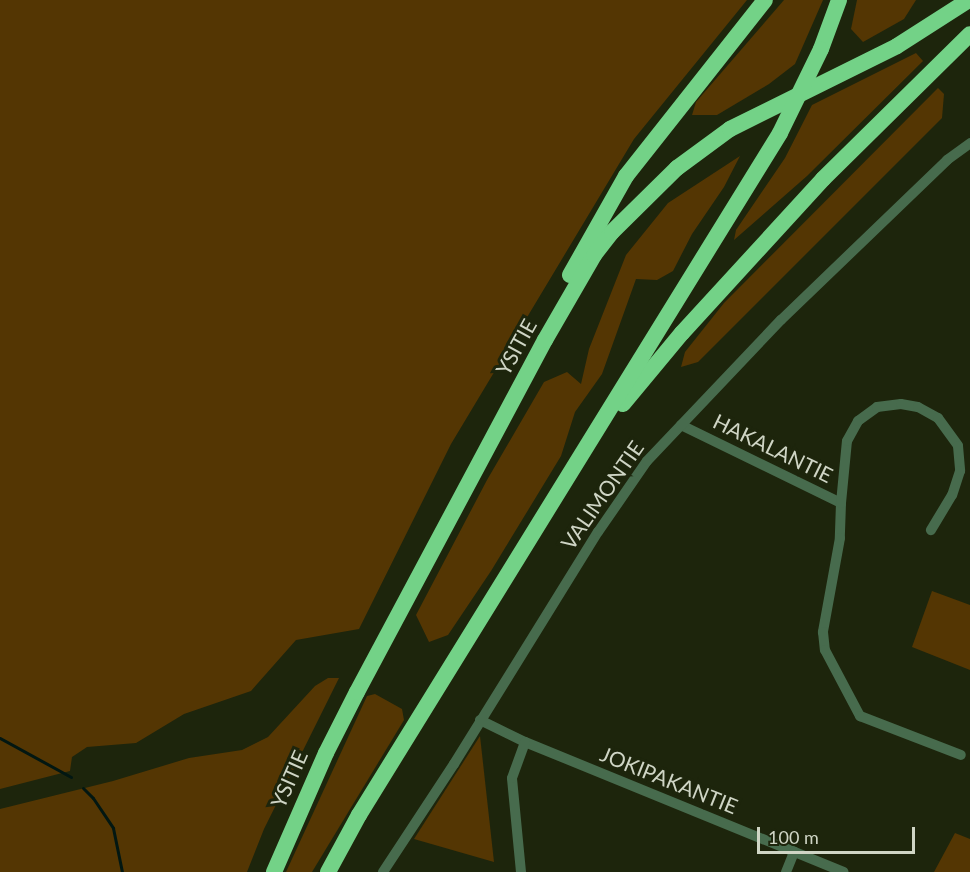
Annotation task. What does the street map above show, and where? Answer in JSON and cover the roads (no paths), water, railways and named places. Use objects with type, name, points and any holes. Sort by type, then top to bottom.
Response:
[{"type":"highway","points":[[545,340],[556,300],[626,176],[765,0]]},
{"type":"highway","points":[[328,872],[359,815],[780,133],[821,49],[839,0]]},
{"type":"highway","name":"YSITIE","points":[[274,872],[331,743],[545,340],[594,255],[632,209],[676,168],[730,129],[869,61],[931,27],[969,0]]},
{"type":"highway","points":[[596,433],[823,179],[964,40]]},
{"type":"street","name":"VALIMONTIE","points":[[383,872],[604,523],[646,461],[798,303],[956,151],[970,143]]},
{"type":"street","points":[[841,503],[847,441],[858,421],[877,408],[901,404],[918,407],[938,418],[958,446],[960,471],[952,495],[931,530]]},
{"type":"street","name":"HAKALANTIE","points":[[681,425],[841,503],[840,538],[823,632],[825,650],[860,716],[961,756]]},
{"type":"street","name":"JOKIPAKANTIE","points":[[480,720],[525,742],[844,872]]},
{"type":"street","points":[[521,872],[512,778],[525,742]]},
{"type":"street","points":[[786,872],[794,852]]},
{"type":"waterway","points":[[0,738],[71,777]]},
{"type":"waterway","points":[[83,788],[93,798],[113,828],[122,872]]}]
